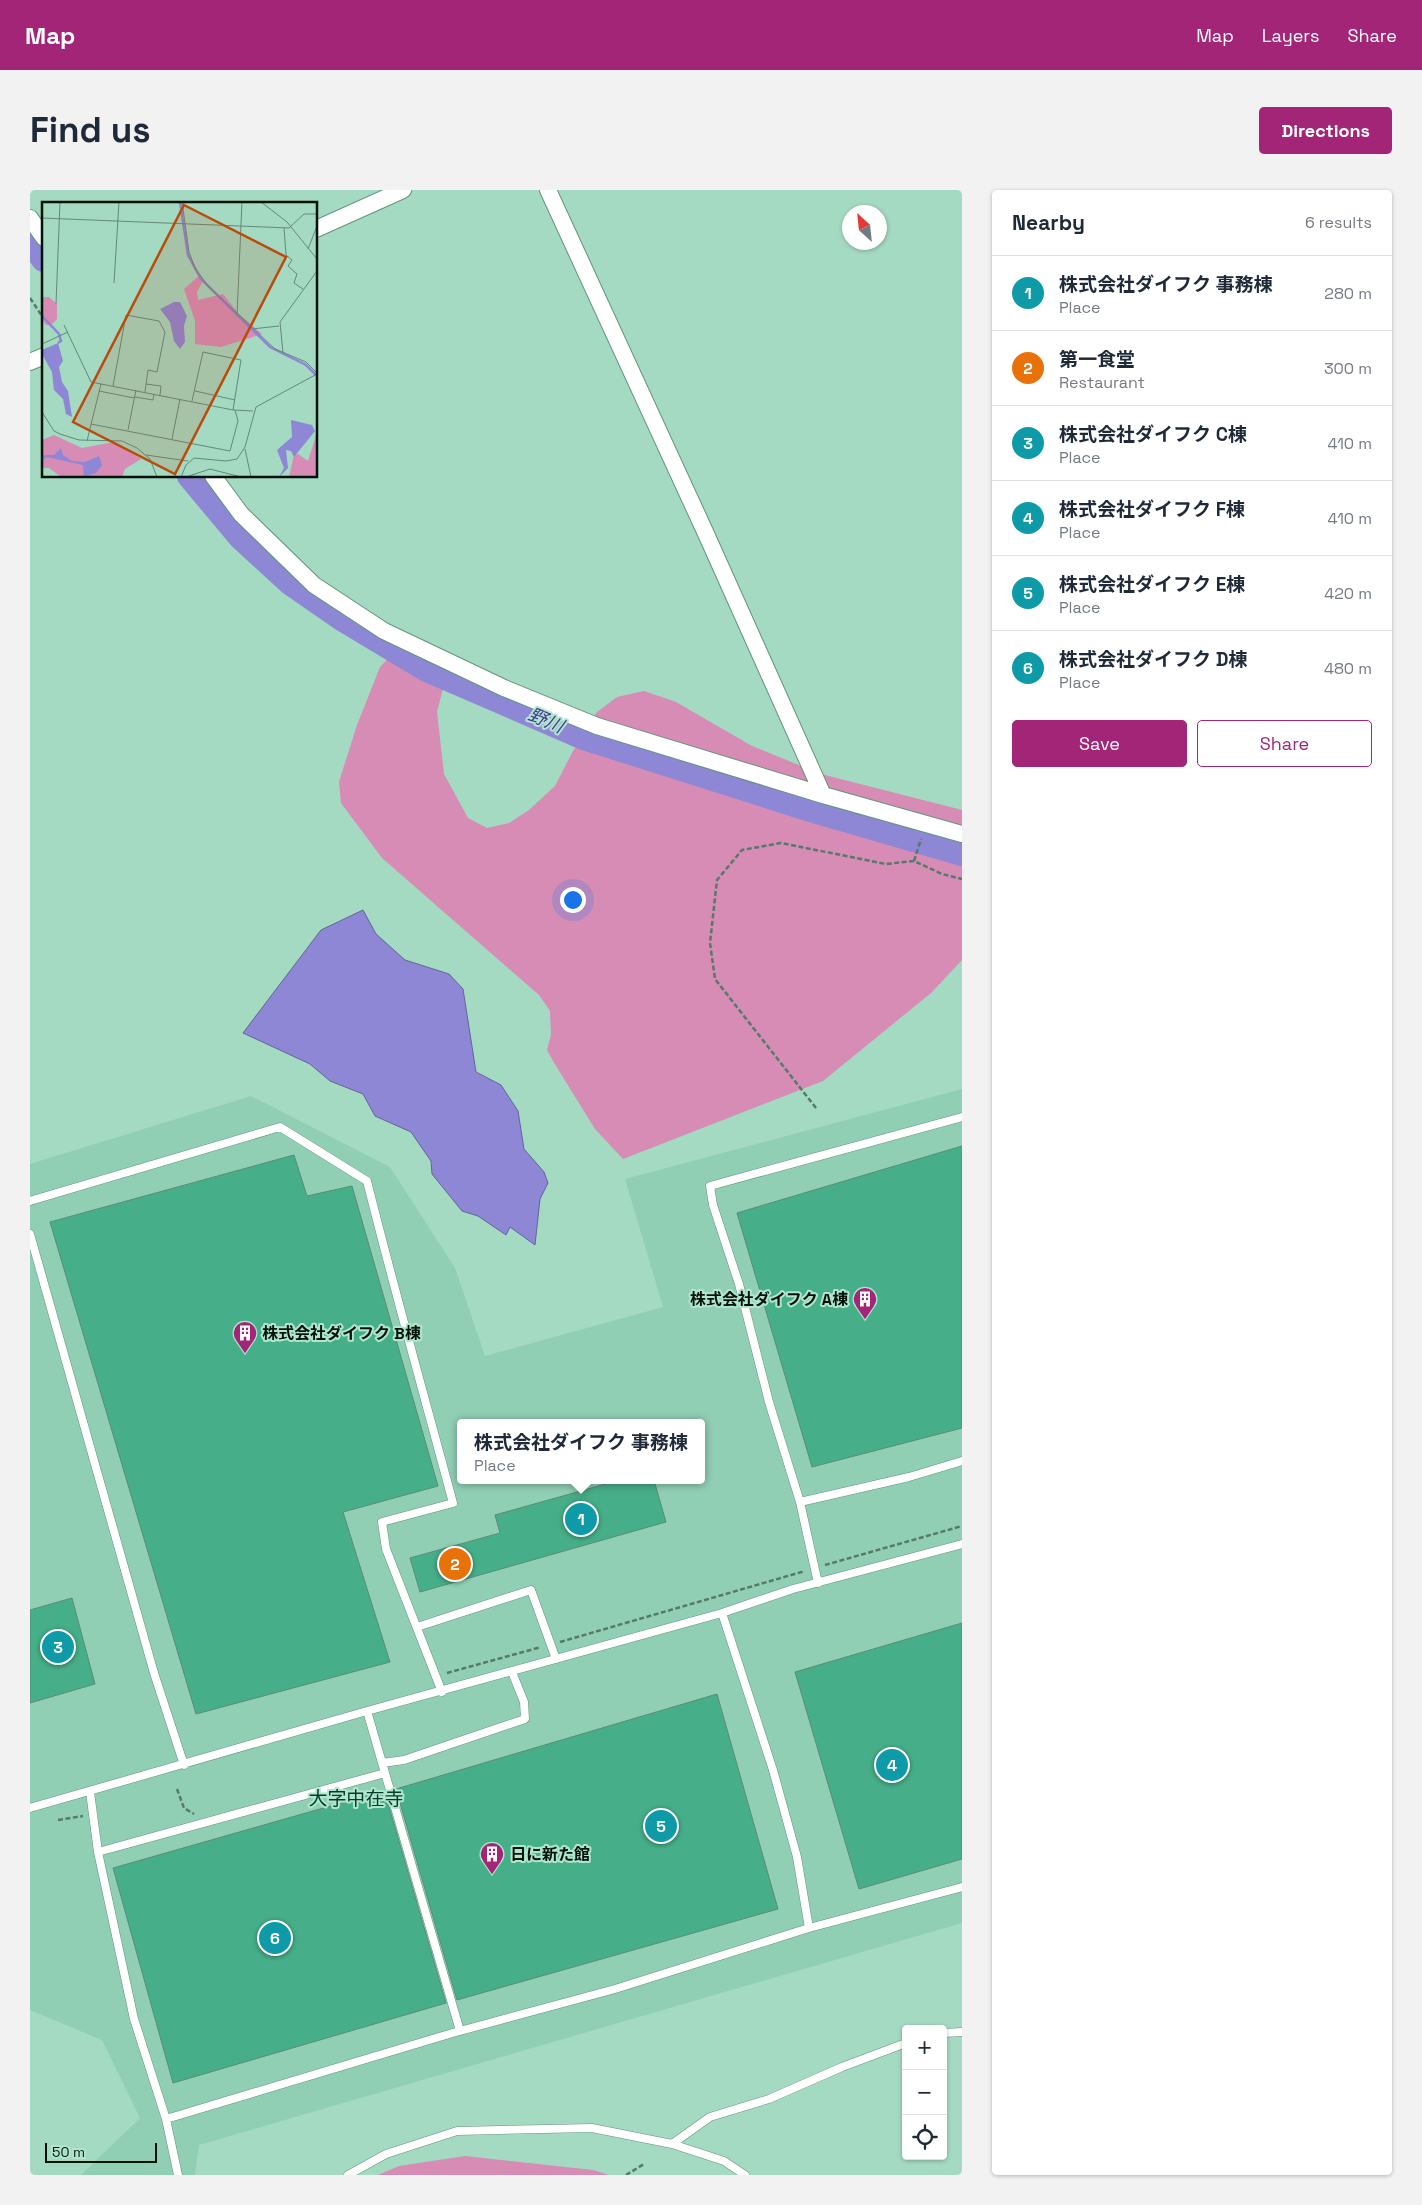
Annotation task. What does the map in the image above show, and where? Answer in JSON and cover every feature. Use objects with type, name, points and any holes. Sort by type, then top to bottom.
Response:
[{"type":"street","points":[[318,228],[403,190]]},
{"type":"street","points":[[548,190],[707,536],[822,795]]},
{"type":"street","points":[[30,218],[42,235]]},
{"type":"street","points":[[30,362],[42,357]]},
{"type":"street","points":[[214,478],[241,514],[314,586],[384,631],[504,688],[597,726],[822,795],[962,834]]},
{"type":"lane","points":[[818,1582],[800,1502],[769,1402],[739,1284],[713,1206],[710,1186],[962,1117]]},
{"type":"lane","points":[[30,1201],[280,1127],[367,1181],[452,1503],[382,1522],[386,1549],[442,1692]]},
{"type":"lane","points":[[30,1234],[152,1665],[184,1765]]},
{"type":"lane","points":[[800,1502],[909,1477],[962,1461]]},
{"type":"lane","points":[[30,1808],[367,1711],[442,1692],[722,1613],[818,1582],[962,1544]]},
{"type":"lane","points":[[417,1627],[531,1590],[556,1659]]},
{"type":"lane","points":[[722,1613],[743,1673],[790,1831],[797,1857],[809,1928]]},
{"type":"lane","points":[[382,1763],[404,1760],[525,1719],[524,1702],[512,1672]]},
{"type":"lane","points":[[367,1711],[460,2030]]},
{"type":"lane","points":[[98,1852],[385,1774]]},
{"type":"lane","points":[[90,1792],[98,1852],[134,2019],[166,2119],[178,2175]]},
{"type":"lane","points":[[166,2119],[460,2030],[615,1989],[809,1928],[962,1888]]},
{"type":"lane","points":[[947,2033],[962,2032]]},
{"type":"lane","points":[[672,2144],[710,2117],[769,2100],[842,2066],[902,2044]]},
{"type":"lane","points":[[348,2175],[386,2154],[457,2131],[592,2128],[672,2144],[724,2161],[745,2175]]},
{"type":"path","points":[[30,298],[42,316]]},
{"type":"path","points":[[914,861],[926,824]]},
{"type":"path","points":[[816,1108],[715,979],[710,943],[717,880],[742,850],[781,843],[886,864],[914,861],[942,874],[962,879]]},
{"type":"path","points":[[825,1565],[962,1526]]},
{"type":"path","points":[[559,1642],[808,1570]]},
{"type":"path","points":[[447,1673],[542,1646]]},
{"type":"path","points":[[177,1789],[184,1808]]},
{"type":"path","points":[[58,1820],[82,1816]]},
{"type":"path","points":[[626,2175],[644,2164]]},
{"type":"shaded area","points":[[424,640],[438,647],[448,669],[437,712],[444,774],[468,818],[487,828],[509,823],[529,810],[555,786],[573,751],[597,712],[617,697],[644,691],[676,702],[752,746],[821,774],[962,810],[962,960],[931,993],[823,1081],[623,1159],[595,1129],[547,1050],[551,1035],[550,1011],[539,995],[382,858],[341,803],[339,782],[357,725],[380,667],[405,641]]},
{"type":"shaded area","points":[[363,910],[376,934],[405,960],[449,974],[463,989],[476,1072],[501,1085],[518,1111],[524,1149],[544,1172],[548,1183],[540,1199],[535,1245],[510,1227],[506,1235],[478,1216],[462,1211],[432,1174],[431,1161],[411,1132],[375,1116],[363,1094],[330,1081],[310,1064],[243,1033],[321,930]]},
{"type":"shaded area","points":[[962,1089],[962,1923],[199,2145],[195,2175],[81,2175],[140,2118],[102,2040],[30,2010],[30,1164],[251,1096],[390,1167],[455,1268],[485,1356],[663,1307],[625,1179]]},
{"type":"shaded area","points":[[465,2156],[593,2170],[609,2175],[378,2175],[399,2166]]},
{"type":"building","name":"株式会社ダイフク A棟","points":[[962,1146],[962,1428],[812,1467],[737,1213]]},
{"type":"building","name":"株式会社ダイフク B棟","points":[[294,1155],[307,1196],[352,1186],[438,1486],[343,1512],[390,1662],[196,1714],[50,1222]]},
{"type":"building","points":[[606,1484],[655,1484],[666,1522],[420,1592],[410,1558],[500,1533],[495,1515]]},
{"type":"building","points":[[72,1598],[95,1684],[30,1703],[30,1610]]},
{"type":"building","points":[[962,1623],[962,1859],[859,1889],[795,1672]]},
{"type":"building","points":[[717,1694],[778,1909],[457,2000],[396,1789]]},
{"type":"building","points":[[376,1793],[376,1795],[385,1793],[446,2003],[173,2083],[113,1868]]},
{"type":"waterway","name":"野川","points":[[30,240],[42,256]]},
{"type":"waterway","name":"野川","points":[[192,478],[241,537],[290,582],[342,618],[427,669],[584,737],[814,810],[962,853]]},
{"type":"place","name":"株式会社ダイフク A棟","points":[[865,1320]]},
{"type":"place","name":"株式会社ダイフク B棟","points":[[245,1354]]},
{"type":"place","name":"株式会社ダイフク 事務棟","points":[[581,1519]]},
{"type":"place","name":"第一食堂","points":[[455,1564]]},
{"type":"place","name":"株式会社ダイフク C棟","points":[[58,1647]]},
{"type":"place","name":"株式会社ダイフク F棟","points":[[892,1765]]},
{"type":"place","name":"株式会社ダイフク E棟","points":[[661,1826]]},
{"type":"place","name":"日に新た館","points":[[492,1875]]},
{"type":"place","name":"株式会社ダイフク D棟","points":[[275,1938]]},
{"type":"district","name":"大字中在寺","points":[[356,1798]]}]
